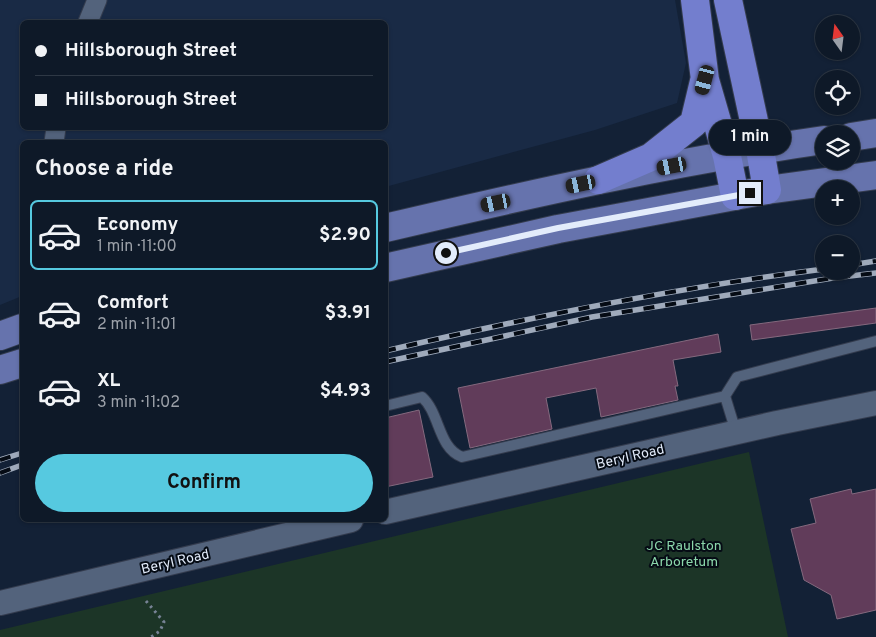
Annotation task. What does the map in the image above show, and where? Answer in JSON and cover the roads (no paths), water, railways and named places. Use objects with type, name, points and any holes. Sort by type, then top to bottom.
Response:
[{"type":"highway","points":[[695,0],[705,80],[727,156],[734,196]]},
{"type":"highway","points":[[728,0],[760,149],[766,190]]},
{"type":"highway","points":[[598,180],[652,157],[694,123],[705,80]]},
{"type":"main road","points":[[860,136],[876,133]]},
{"type":"main road","points":[[388,227],[598,180],[760,149],[815,141]]},
{"type":"main road","points":[[388,267],[558,228],[766,190],[876,175]]},
{"type":"main road","points":[[0,336],[20,329]]},
{"type":"main road","points":[[0,370],[20,363]]},
{"type":"street","points":[[89,20],[97,0]]},
{"type":"street","name":"Beryl Road","points":[[388,511],[736,432],[876,403]]},
{"type":"street","name":"Beryl Road","points":[[0,603],[327,523]]},
{"type":"lane","points":[[736,432],[726,396],[737,377],[876,341]]},
{"type":"lane","points":[[388,405],[422,397],[428,402],[447,445],[454,454],[462,457],[726,396]]},
{"type":"railway","points":[[860,264],[876,261]]},
{"type":"railway","points":[[388,350],[603,304],[713,285],[815,270]]},
{"type":"railway","points":[[388,361],[592,317],[833,278],[876,273]]},
{"type":"railway","points":[[0,460],[20,454]]},
{"type":"railway","points":[[0,473],[20,466]]},
{"type":"park label","name":"JC Raulston Arboretum","points":[[684,554]]}]
